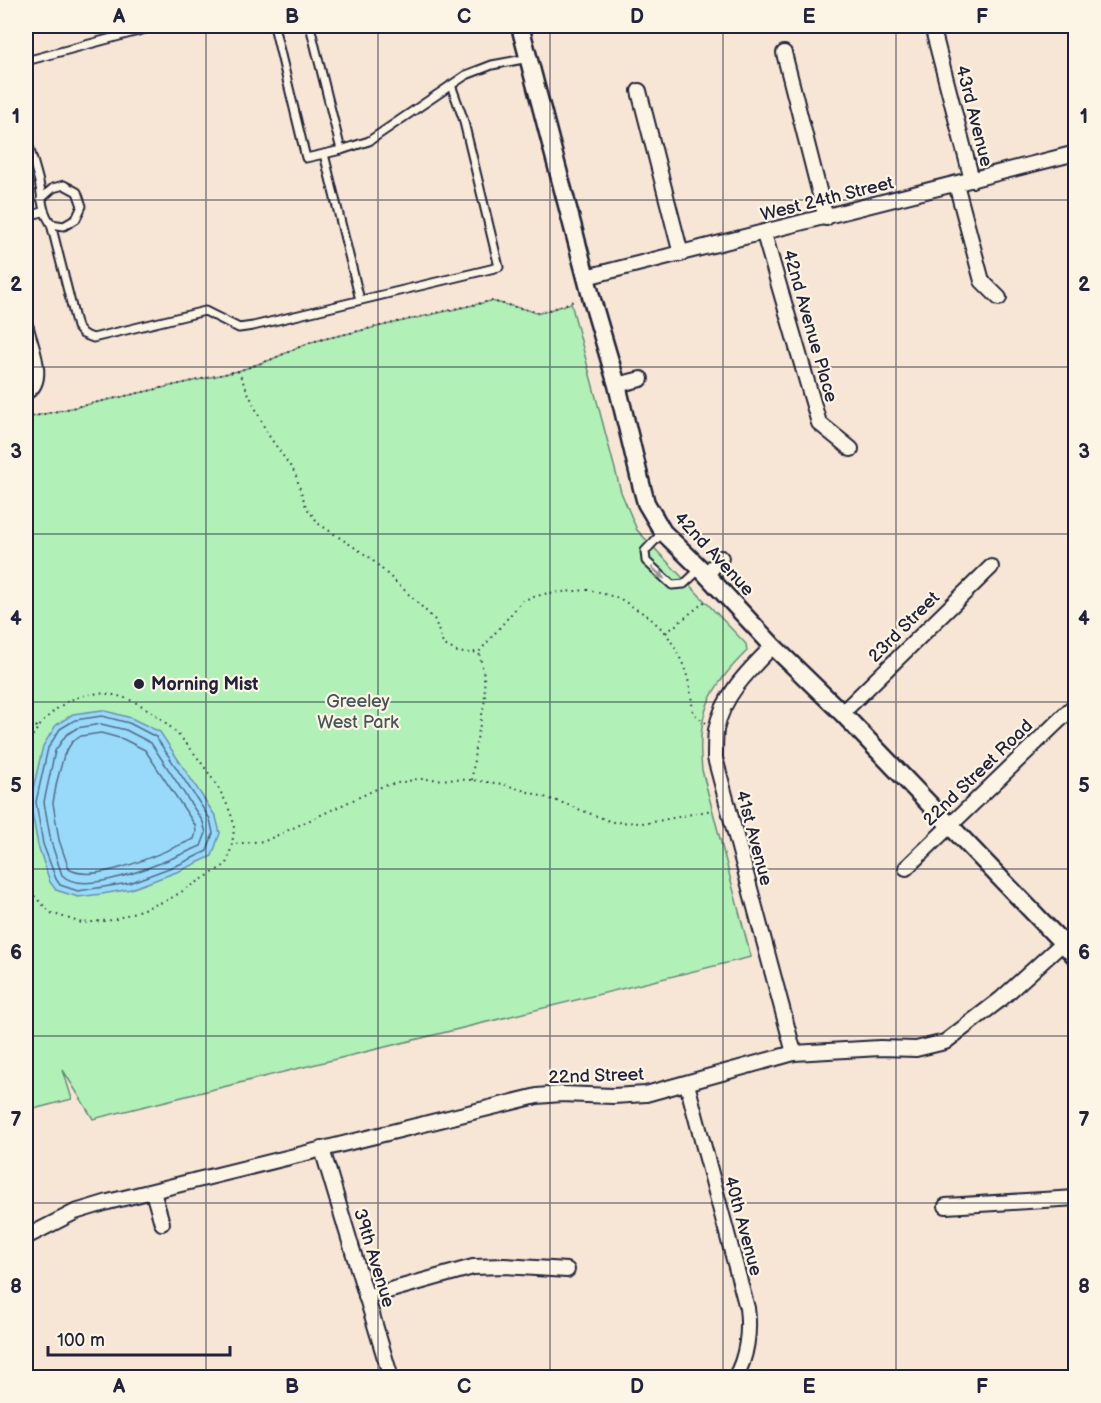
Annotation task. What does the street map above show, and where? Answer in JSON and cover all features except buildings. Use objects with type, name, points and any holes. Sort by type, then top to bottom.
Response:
[{"type":"street","name":"42nd Avenue","points":[[520,26],[590,294],[617,385],[646,503],[663,532],[773,646],[842,713],[1076,957]]},
{"type":"street","name":"43rd Avenue","points":[[932,26],[972,180]]},
{"type":"street","points":[[784,53],[826,218]]},
{"type":"street","points":[[639,91],[681,254]]},
{"type":"street","name":"West 24th Street","points":[[586,277],[764,234],[1076,153]]},
{"type":"street","name":"43rd Avenue","points":[[956,184],[981,280],[999,298]]},
{"type":"street","name":"42nd Avenue Place","points":[[764,234],[819,423],[851,449]]},
{"type":"street","points":[[26,328],[38,373],[28,391]]},
{"type":"street","points":[[617,385],[641,379]]},
{"type":"street","points":[[703,572],[721,558]]},
{"type":"street","name":"23rd Street","points":[[842,713],[991,567]]},
{"type":"street","name":"41st Avenue","points":[[773,646],[728,697],[716,729],[715,758],[794,1053]]},
{"type":"street","name":"22nd Street Road","points":[[906,868],[1076,704]]},
{"type":"street","name":"22nd Street","points":[[26,1237],[75,1212],[537,1096],[646,1094],[794,1053],[880,1048],[916,1049],[945,1042],[1001,999],[1076,931]]},
{"type":"street","name":"40th Avenue","points":[[687,1083],[747,1308],[749,1325],[747,1340],[735,1377]]},
{"type":"street","name":"39th Avenue","points":[[322,1149],[391,1377]]},
{"type":"street","points":[[153,1192],[162,1223]]},
{"type":"street","points":[[946,1206],[1076,1198]]},
{"type":"street","points":[[366,1297],[473,1267],[504,1266],[567,1270]]},
{"type":"lane","points":[[26,61],[157,26]]},
{"type":"lane","points":[[274,26],[306,159],[369,141],[466,75],[492,65],[529,58]]},
{"type":"lane","points":[[310,26],[341,150]]},
{"type":"lane","points":[[26,135],[39,184],[43,212],[51,224],[77,327],[83,334],[93,338],[205,311],[238,328],[499,267],[463,118],[451,85]]},
{"type":"lane","points":[[324,154],[360,300]]},
{"type":"lane","points":[[41,199],[54,188],[64,185],[77,192],[82,206],[76,219],[64,226],[51,224]]},
{"type":"lane","points":[[26,216],[43,212]]},
{"type":"lane","points":[[663,532],[645,551],[646,561],[672,585],[684,584],[703,572]]},
{"type":"path","points":[[26,418],[238,370],[270,360],[311,342],[449,310],[491,301],[540,313],[590,294]]},
{"type":"path","points":[[238,370],[267,433],[295,473],[306,507],[320,524],[369,557],[416,601],[435,620],[443,644],[459,653],[479,652],[524,600],[548,593],[588,590],[619,598],[649,617],[666,633],[681,658],[691,683],[693,712],[716,729]]},
{"type":"path","points":[[666,633],[719,589]]},
{"type":"path","points":[[472,780],[475,749],[485,700],[484,675],[479,652]]},
{"type":"path","points":[[26,746],[37,727],[59,707],[92,692],[125,696],[163,719],[184,739],[215,783],[234,823],[227,864],[168,900],[112,920],[82,923],[51,913],[35,897],[26,867]]},
{"type":"path","points":[[26,719],[37,727]]},
{"type":"path","points":[[232,844],[265,841],[383,786],[418,779],[472,780],[503,784],[612,822],[648,823],[712,810]]},
{"type":"green space","name":"Greeley West Park","points":[[491,301],[540,313],[571,303],[621,492],[637,530],[746,644],[747,651],[723,678],[708,704],[703,718],[701,751],[702,770],[751,957],[93,1119],[63,1070],[72,1099],[26,1111],[26,418],[238,371],[311,342]]},
{"type":"water","points":[[102,710],[131,718],[160,732],[216,817],[220,833],[212,856],[182,870],[131,889],[78,897],[56,890],[50,882],[38,845],[30,802],[43,746],[56,725],[73,714]]},
{"type":"place","name":"Morning Mist","points":[[139,684]]}]
